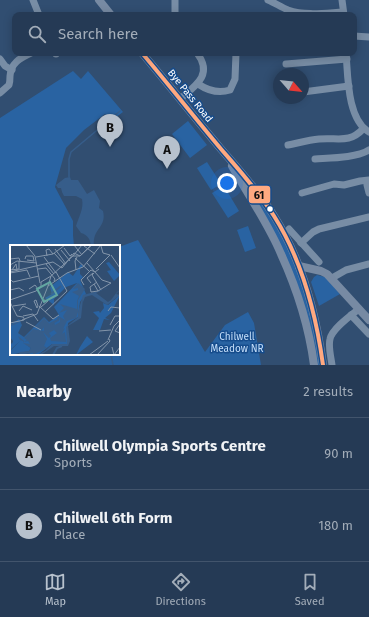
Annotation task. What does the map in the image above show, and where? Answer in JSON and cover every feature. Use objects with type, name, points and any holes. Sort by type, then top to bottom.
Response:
[{"type":"main road","points":[[99,0],[109,12]]},
{"type":"main road","name":"Bye Pass Road","points":[[144,56],[254,188],[275,217],[299,266],[305,283],[319,334],[323,365]]},
{"type":"main road","name":"Bye Pass Road","points":[[223,151],[260,213],[281,253],[293,282],[302,310],[314,365]]},
{"type":"main road","points":[[299,266],[319,266],[332,278],[369,320]]},
{"type":"main road","points":[[305,283],[309,276],[319,266]]},
{"type":"street","points":[[33,0],[38,12]]},
{"type":"street","points":[[175,0],[175,12]]},
{"type":"street","points":[[268,0],[282,8],[296,12]]},
{"type":"street","points":[[342,0],[343,12]]},
{"type":"street","points":[[357,36],[369,37]]},
{"type":"street","points":[[0,93],[9,85],[12,70],[16,61],[23,56]]},
{"type":"street","points":[[180,99],[198,84],[203,75],[204,67],[202,59],[199,56]]},
{"type":"street","points":[[198,84],[209,90],[225,92],[230,90],[235,79],[236,56]]},
{"type":"street","points":[[286,64],[346,56],[349,86],[355,113],[366,130],[348,139],[319,139],[292,142]]},
{"type":"street","points":[[0,59],[5,66],[12,70]]},
{"type":"street","points":[[309,91],[349,86]]},
{"type":"street","points":[[315,159],[326,162],[369,150]]},
{"type":"street","points":[[302,193],[334,184],[355,185],[368,183],[369,193]]},
{"type":"street","points":[[302,243],[313,232],[319,229],[369,217]]},
{"type":"street","points":[[289,229],[302,243],[319,266]]},
{"type":"street","points":[[332,278],[346,270],[369,264]]},
{"type":"street","points":[[332,365],[330,344],[331,337],[352,314],[359,309]]},
{"type":"street","points":[[352,314],[369,334]]},
{"type":"green space","name":"Chilwell Meadow NR","points":[[73,71],[81,79],[88,71],[123,112],[111,121],[105,114],[84,130],[66,148],[55,187],[73,221],[74,245],[10,245],[10,355],[120,355],[120,247],[138,240],[205,352],[225,325],[248,312],[254,323],[261,365],[0,365],[0,118]]},
{"type":"green space","points":[[188,121],[207,145],[190,158],[172,134]]},
{"type":"green space","points":[[207,162],[221,184],[211,190],[197,168]]},
{"type":"green space","points":[[224,186],[239,211],[228,218],[212,193]]},
{"type":"green space","points":[[261,203],[288,247],[306,292],[321,365],[317,365],[311,334],[259,204]]},
{"type":"green space","points":[[248,226],[256,248],[245,252],[237,230]]},
{"type":"green space","points":[[317,275],[325,277],[340,294],[319,306],[311,282]]},
{"type":"shaded area","points":[[70,177],[71,180],[78,180],[87,194],[94,190],[100,201],[99,208],[103,211],[104,217],[95,235],[94,245],[91,245],[88,238],[81,233],[76,226],[82,209],[82,199],[76,196],[64,196],[61,188],[58,188],[56,185],[65,178]]},
{"type":"waterway","points":[[69,177],[69,159],[71,152],[120,111]]},
{"type":"waterway","points":[[111,355],[113,365]]},
{"type":"transit line","name":"61","points":[[144,56],[256,190],[284,233],[300,269],[312,307],[323,365]]},
{"type":"place","name":"Chilwell 6th Form","points":[[110,147]]},
{"type":"place","name":"Chilwell Olympia Sports Centre","points":[[167,169]]}]
